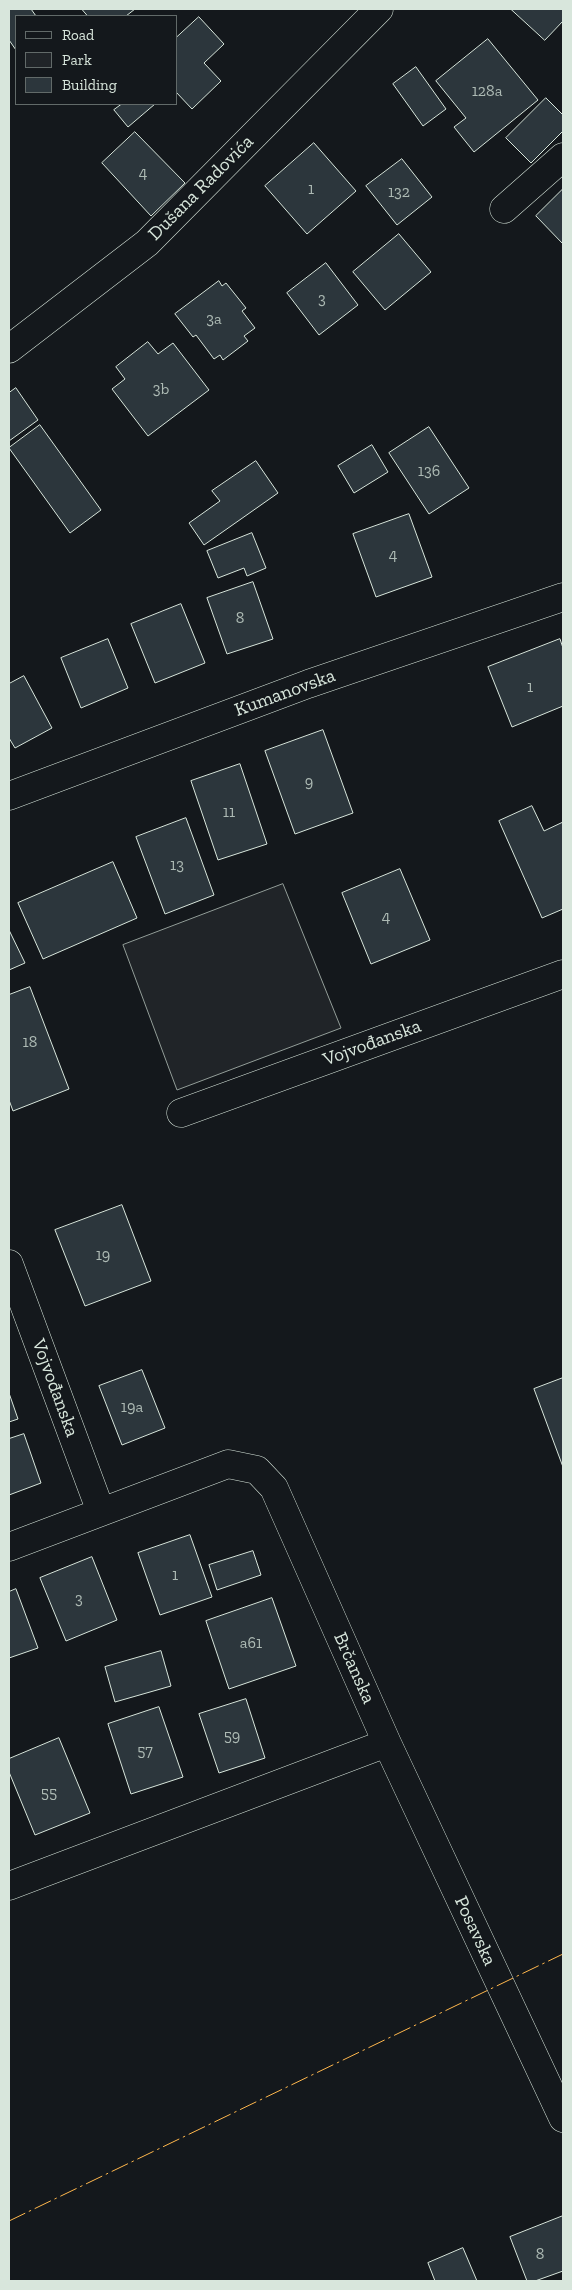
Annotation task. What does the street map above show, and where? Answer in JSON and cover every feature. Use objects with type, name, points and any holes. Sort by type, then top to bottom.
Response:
[{"type":"street","name":"Dušana Radovića","points":[[9,350],[147,243],[379,9]]},
{"type":"street","points":[[504,208],[563,157]]},
{"type":"street","name":"Kumanovska","points":[[9,796],[308,684],[563,598]]},
{"type":"street","name":"Vojvođanska","points":[[182,1113],[563,974]]},
{"type":"street","name":"Vojvođanska","points":[[9,1264],[101,1512]]},
{"type":"street","name":"Brčanska","points":[[9,1546],[228,1464],[257,1470],[274,1488],[386,1743]]},
{"type":"street","points":[[9,1886],[386,1743]]},
{"type":"street","name":"Posavska","points":[[386,1743],[563,2118]]},
{"type":"green space","points":[[283,884],[341,1028],[177,1090],[123,945]]},
{"type":"building","points":[[9,9],[31,9],[35,15],[15,15],[15,49],[9,40]]},
{"type":"building","points":[[82,9],[135,9],[127,15],[87,15]]},
{"type":"building","points":[[511,9],[563,9],[563,21],[545,40]]},
{"type":"building","points":[[199,17],[224,44],[204,63],[221,81],[192,109],[178,94],[178,36]]},
{"type":"building","points":[[488,39],[538,100],[474,152],[454,127],[466,118],[436,81]]},
{"type":"building","points":[[416,67],[446,109],[423,126],[393,84]]},
{"type":"building","points":[[546,98],[563,115],[563,131],[531,163],[506,138]]},
{"type":"building","points":[[121,105],[154,105],[128,127],[114,110]]},
{"type":"building","points":[[135,132],[185,183],[151,216],[102,163]]},
{"type":"building","points":[[314,143],[356,191],[307,234],[265,186]]},
{"type":"building","points":[[402,159],[432,197],[397,225],[366,186]]},
{"type":"building","points":[[563,189],[563,244],[536,216]]},
{"type":"building","points":[[399,234],[431,272],[385,310],[353,272]]},
{"type":"building","points":[[326,263],[358,305],[319,335],[287,293]]},
{"type":"building","points":[[219,281],[222,286],[226,283],[246,308],[242,311],[255,328],[244,336],[248,341],[223,360],[220,355],[214,359],[196,335],[193,337],[175,314]]},
{"type":"building","points":[[148,342],[158,354],[173,343],[209,390],[148,436],[112,389],[125,379],[116,367]]},
{"type":"building","points":[[16,388],[38,420],[9,441],[9,393]]},
{"type":"building","points":[[40,425],[101,510],[70,533],[9,448]]},
{"type":"building","points":[[429,427],[469,488],[429,514],[389,453]]},
{"type":"building","points":[[372,445],[388,472],[354,493],[338,466]]},
{"type":"building","points":[[256,461],[278,493],[204,545],[189,523],[220,501],[212,491]]},
{"type":"building","points":[[409,514],[432,577],[376,597],[353,534]]},
{"type":"building","points":[[252,533],[266,568],[247,576],[244,568],[218,578],[207,551]]},
{"type":"building","points":[[253,582],[273,639],[227,654],[207,598]]},
{"type":"building","points":[[181,604],[205,663],[155,683],[131,624]]},
{"type":"building","points":[[108,639],[128,688],[81,708],[61,658]]},
{"type":"building","points":[[560,639],[563,648],[563,706],[512,727],[488,667]]},
{"type":"building","points":[[24,676],[52,728],[15,748],[9,738],[9,684]]},
{"type":"building","points":[[323,730],[353,813],[295,834],[265,751]]},
{"type":"building","points":[[240,764],[267,844],[218,860],[191,781]]},
{"type":"building","points":[[532,806],[544,831],[563,822],[563,909],[542,918],[499,821]]},
{"type":"building","points":[[186,818],[214,895],[165,914],[136,837]]},
{"type":"building","points":[[113,862],[137,918],[43,959],[18,903]]},
{"type":"building","points":[[400,869],[430,940],[371,964],[342,893]]},
{"type":"building","points":[[9,930],[25,963],[9,970]]},
{"type":"building","points":[[30,987],[69,1089],[13,1111],[9,1100],[9,995]]},
{"type":"building","points":[[122,1205],[151,1281],[85,1306],[55,1230]]},
{"type":"building","points":[[142,1370],[165,1428],[122,1445],[99,1386]]},
{"type":"building","points":[[563,1378],[563,1467],[534,1389]]},
{"type":"building","points":[[9,1393],[18,1419],[9,1422]]},
{"type":"building","points":[[24,1434],[41,1483],[9,1495],[9,1439]]},
{"type":"building","points":[[190,1535],[212,1597],[160,1615],[138,1553]]},
{"type":"building","points":[[253,1551],[261,1575],[217,1590],[209,1565]]},
{"type":"building","points":[[92,1557],[117,1620],[66,1641],[40,1578]]},
{"type":"building","points":[[16,1589],[38,1648],[9,1658],[9,1592]]},
{"type":"building","points":[[272,1598],[296,1666],[229,1689],[206,1621]]},
{"type":"building","points":[[161,1651],[171,1686],[115,1702],[105,1667]]},
{"type":"building","points":[[246,1699],[265,1758],[219,1773],[199,1714]]},
{"type":"building","points":[[159,1707],[183,1777],[131,1794],[108,1724]]},
{"type":"building","points":[[59,1738],[90,1813],[35,1835],[9,1772],[9,1759]]},
{"type":"building","points":[[563,2216],[563,2271],[535,2281],[527,2281],[510,2237]]},
{"type":"building","points":[[463,2248],[477,2281],[435,2281],[428,2263]]},
{"type":"power","points":[[9,2221],[563,1954]]}]
